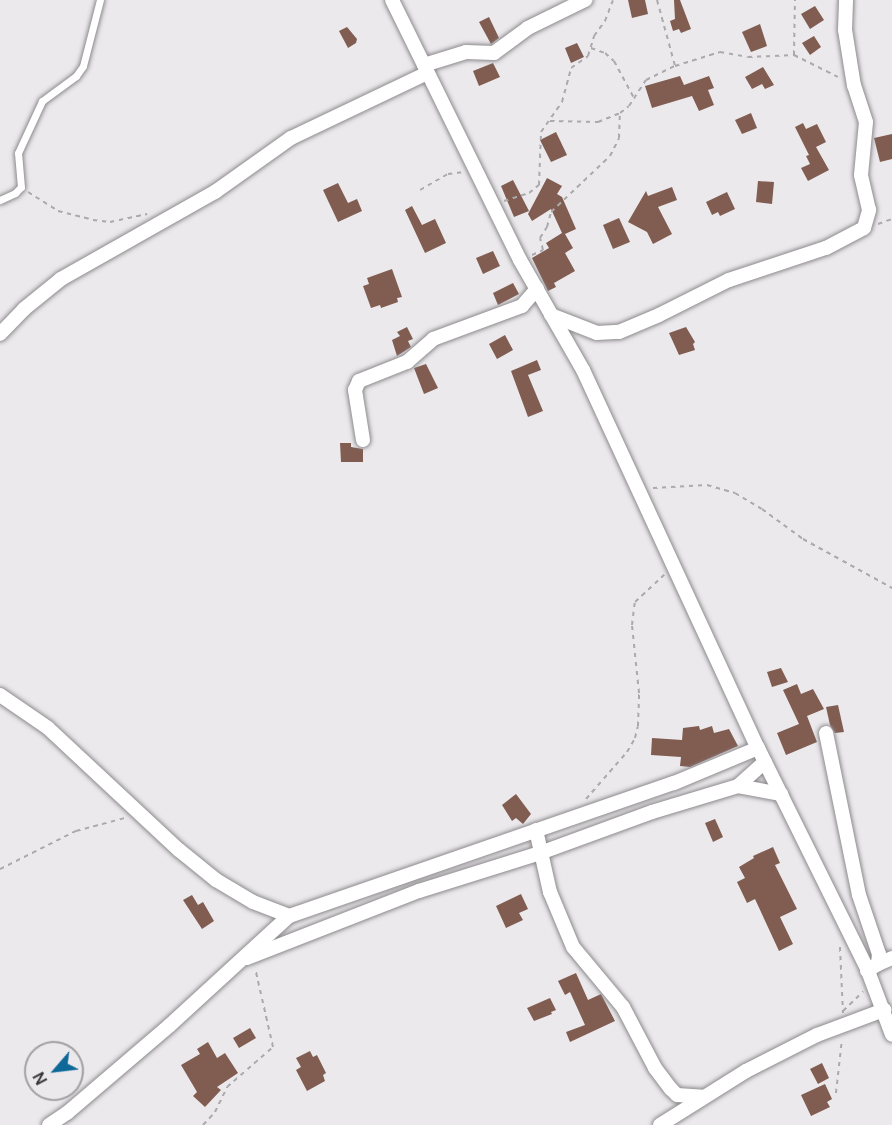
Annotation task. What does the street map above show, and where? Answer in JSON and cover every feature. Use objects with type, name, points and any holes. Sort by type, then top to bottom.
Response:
[{"type":"street","points":[[392,0],[471,165],[520,260],[583,370],[758,748],[872,973],[892,1035]]},
{"type":"street","points":[[0,334],[61,279],[215,192],[291,138],[425,69],[466,52],[494,53],[528,28],[585,0]]},
{"type":"street","points":[[551,315],[597,333],[619,332],[729,280],[826,248],[864,228],[869,210],[861,176],[866,122],[854,86],[845,30],[846,0]]},
{"type":"street","points":[[363,440],[356,390],[359,381],[407,362],[433,339],[522,306],[537,289]]},
{"type":"street","points":[[0,695],[48,728],[142,813],[179,850],[216,880],[253,902],[289,916]]},
{"type":"street","points":[[826,733],[842,823],[859,895],[879,954],[872,973]]},
{"type":"street","points":[[49,1125],[67,1113],[247,958],[289,916],[674,783],[758,748]]},
{"type":"street","points":[[247,958],[419,891],[540,853],[652,812],[738,786],[765,762]]},
{"type":"street","points":[[738,786],[781,794]]},
{"type":"street","points":[[536,830],[550,892],[573,947],[623,1007],[655,1068],[670,1089],[677,1095],[703,1097]]},
{"type":"street","points":[[872,973],[892,958]]},
{"type":"street","points":[[660,1125],[746,1071],[817,1035],[843,1019],[884,1010]]},
{"type":"lane","points":[[0,200],[15,194],[21,187],[18,153],[42,101],[76,76],[83,66],[100,0]]},
{"type":"path","points":[[493,204],[529,193],[540,186],[539,140],[541,132],[562,102],[571,68],[588,56],[613,0]]},
{"type":"path","points":[[657,0],[675,66]]},
{"type":"path","points":[[794,55],[795,0]]},
{"type":"path","points":[[591,48],[605,53],[614,61],[634,98]]},
{"type":"path","points":[[550,121],[598,122],[620,113],[646,80],[675,66],[720,52],[748,57],[794,55],[854,86]]},
{"type":"path","points":[[520,260],[543,250],[540,238],[548,227],[551,212],[610,156],[619,138],[620,113]]},
{"type":"path","points":[[420,190],[448,174],[464,172],[471,165]]},
{"type":"path","points":[[21,187],[58,211],[93,220],[110,222],[149,214]]},
{"type":"path","points":[[640,489],[707,485],[735,493],[762,509],[803,539],[892,588]]},
{"type":"path","points":[[585,799],[627,752],[634,738],[638,726],[639,693],[632,625],[635,602],[661,580],[672,563]]},
{"type":"path","points":[[0,869],[76,831],[142,813]]},
{"type":"path","points":[[836,1093],[843,1019],[841,937]]},
{"type":"path","points":[[204,1125],[215,1112],[227,1088],[273,1047],[247,958]]},
{"type":"path","points":[[843,1019],[872,973]]},
{"type":"building","points":[[628,0],[645,0],[648,14],[632,18]]},
{"type":"building","points":[[674,0],[680,0],[691,29],[681,33],[679,29],[673,31],[670,21],[675,19]]},
{"type":"building","points":[[815,6],[824,20],[810,29],[801,14]]},
{"type":"building","points":[[489,17],[499,38],[491,44],[479,22]]},
{"type":"building","points":[[760,24],[767,46],[751,52],[742,32]]},
{"type":"building","points":[[347,27],[357,39],[356,43],[348,48],[339,31]]},
{"type":"building","points":[[814,36],[821,47],[810,55],[802,43]]},
{"type":"building","points":[[577,43],[584,57],[571,63],[565,48]]},
{"type":"building","points":[[493,63],[500,77],[479,86],[473,71]]},
{"type":"building","points":[[763,67],[774,85],[765,89],[762,84],[752,89],[745,77]]},
{"type":"building","points":[[680,76],[684,85],[709,76],[714,88],[708,90],[714,105],[699,111],[692,96],[652,108],[645,86]]},
{"type":"building","points":[[751,113],[757,128],[742,134],[735,120]]},
{"type":"building","points":[[803,123],[806,129],[817,124],[826,142],[816,147],[829,170],[808,181],[801,168],[810,164],[806,156],[809,155],[795,127]]},
{"type":"building","points":[[556,132],[567,155],[551,162],[540,140]]},
{"type":"building","points":[[892,134],[892,159],[880,162],[874,138]]},
{"type":"building","points":[[547,178],[562,186],[557,194],[562,197],[576,229],[565,234],[573,248],[565,253],[575,271],[554,283],[556,287],[548,291],[532,258],[549,248],[546,243],[562,233],[551,209],[532,221],[528,214]]},
{"type":"building","points":[[513,180],[529,211],[514,217],[501,186]]},
{"type":"building","points":[[758,181],[774,182],[772,204],[756,202]]},
{"type":"building","points":[[338,183],[348,203],[357,199],[362,211],[338,222],[323,190]]},
{"type":"building","points":[[672,187],[677,200],[658,207],[672,234],[653,244],[647,232],[628,222],[646,191],[648,196]]},
{"type":"building","points":[[727,192],[735,209],[720,216],[718,212],[712,215],[706,202]]},
{"type":"building","points":[[412,206],[422,225],[435,219],[446,243],[425,253],[405,210]]},
{"type":"building","points":[[619,218],[630,242],[613,249],[603,225]]},
{"type":"building","points":[[493,251],[500,266],[483,274],[476,258]]},
{"type":"building","points":[[392,269],[402,297],[397,298],[398,302],[381,308],[380,305],[371,308],[363,286],[369,284],[367,278]]},
{"type":"building","points":[[513,283],[519,294],[498,305],[493,293]]},
{"type":"building","points":[[407,327],[413,339],[408,341],[411,347],[397,356],[392,340],[400,336],[397,332]]},
{"type":"building","points":[[686,327],[695,342],[693,344],[695,350],[679,355],[669,333]]},
{"type":"building","points":[[505,335],[513,350],[497,359],[489,344]]},
{"type":"building","points":[[537,360],[541,370],[528,375],[543,411],[528,417],[511,371]]},
{"type":"building","points":[[426,364],[438,388],[424,394],[414,368]]},
{"type":"building","points":[[340,443],[351,443],[351,447],[363,449],[363,462],[341,462]]},
{"type":"building","points":[[781,668],[788,682],[772,687],[767,672]]},
{"type":"building","points":[[797,684],[801,694],[813,689],[824,709],[807,716],[817,742],[786,755],[777,733],[799,724],[783,690]]},
{"type":"building","points":[[838,705],[844,732],[835,733],[830,725],[826,707]]},
{"type":"building","points":[[699,726],[700,730],[712,726],[714,733],[729,729],[738,746],[690,767],[680,766],[681,757],[651,755],[652,738],[682,740],[683,728]]},
{"type":"building","points":[[516,794],[531,814],[523,824],[516,818],[512,821],[502,805]]},
{"type":"building","points":[[715,819],[723,837],[713,842],[705,823]]},
{"type":"building","points":[[773,847],[780,863],[775,865],[797,909],[780,917],[793,944],[779,951],[755,899],[747,903],[737,882],[745,878],[739,867],[754,858],[753,856]]},
{"type":"building","points":[[521,894],[528,909],[519,913],[523,920],[506,928],[496,906]]},
{"type":"building","points":[[192,895],[198,905],[203,902],[214,921],[202,929],[183,900]]},
{"type":"building","points":[[576,973],[588,1000],[601,994],[615,1021],[570,1042],[566,1032],[585,1025],[570,992],[565,995],[558,981]]},
{"type":"building","points":[[550,998],[556,1010],[534,1021],[527,1008]]},
{"type":"building","points":[[250,1028],[256,1038],[239,1048],[233,1038]]},
{"type":"building","points":[[208,1042],[217,1058],[225,1053],[238,1073],[217,1087],[221,1090],[205,1107],[193,1096],[197,1092],[181,1065],[200,1054],[197,1049]]},
{"type":"building","points":[[310,1051],[313,1057],[317,1055],[326,1073],[323,1075],[325,1081],[307,1091],[296,1070],[301,1067],[296,1058]]},
{"type":"building","points":[[822,1063],[829,1078],[818,1084],[810,1069]]},
{"type":"building","points":[[825,1084],[832,1099],[827,1102],[830,1107],[811,1116],[801,1095]]}]
